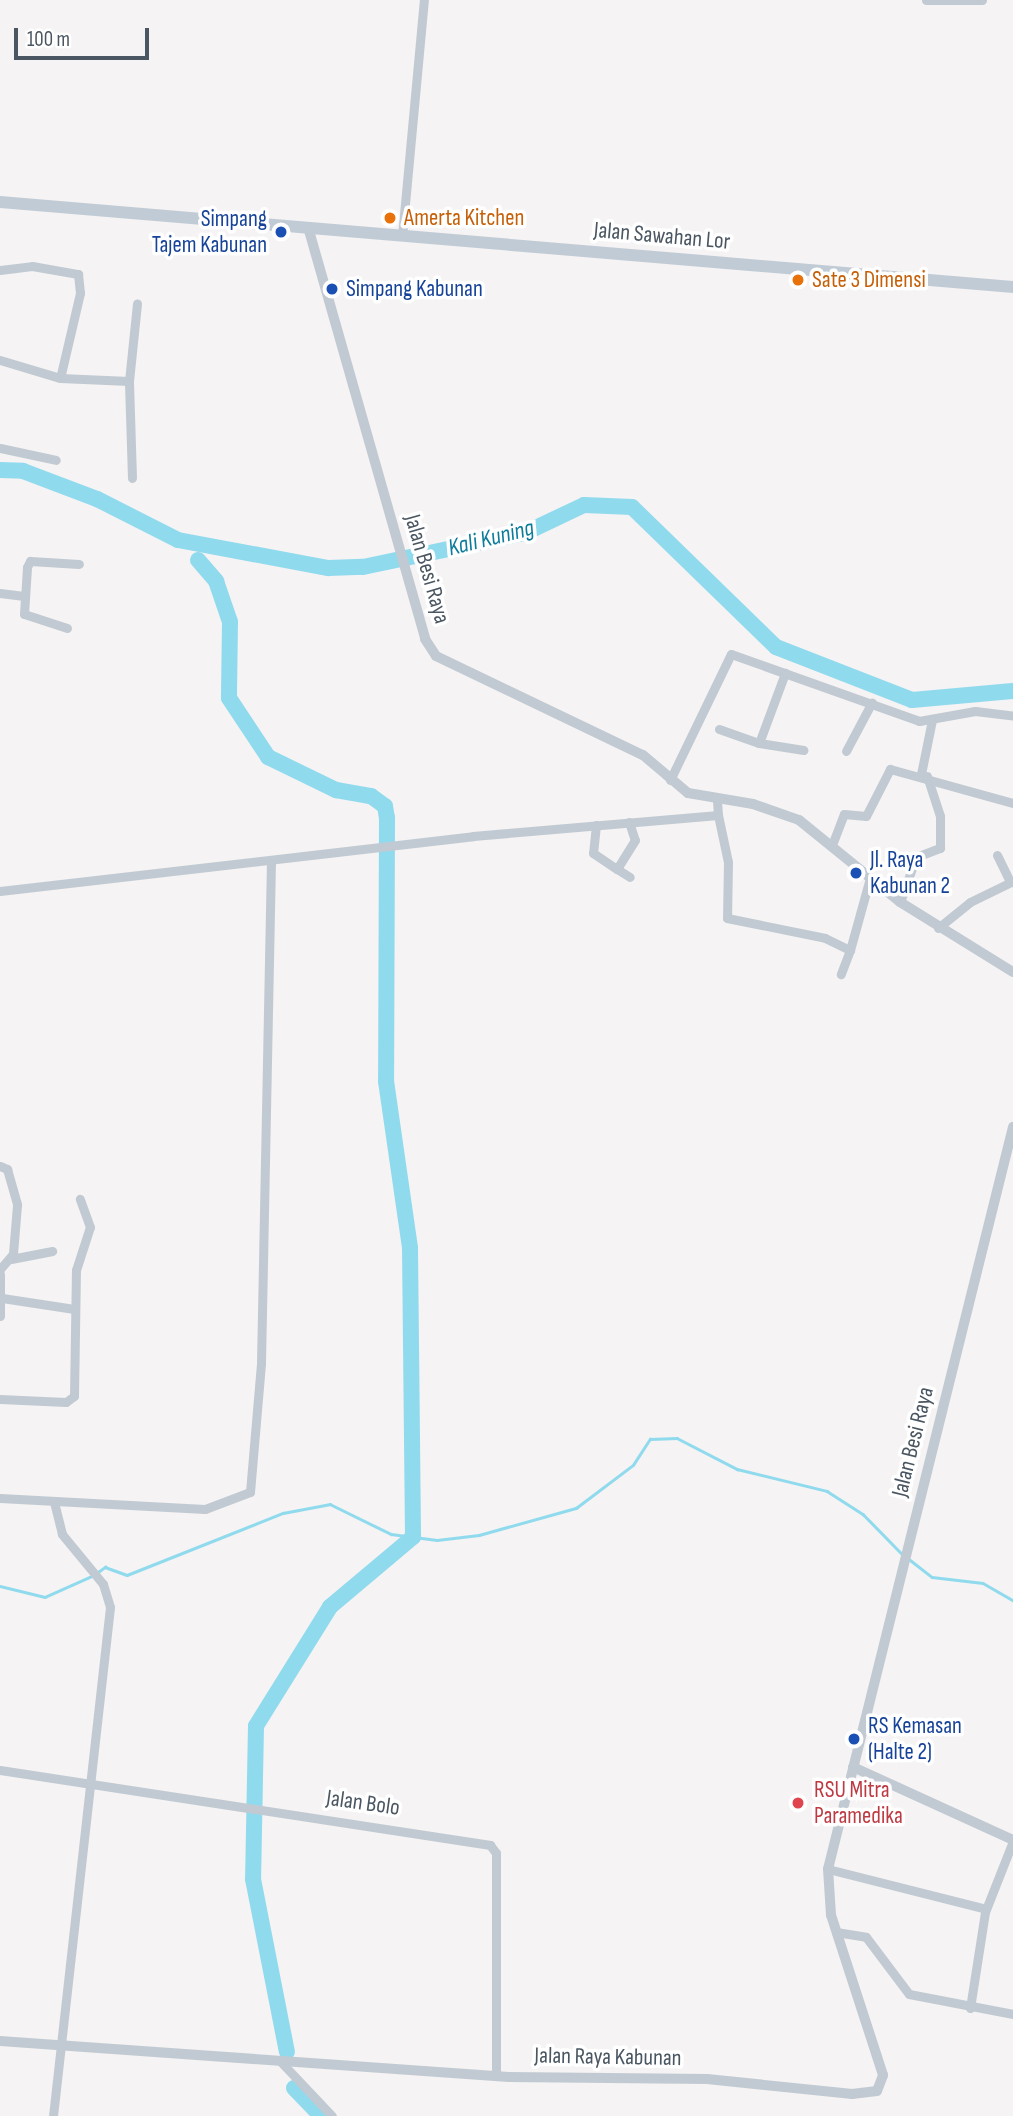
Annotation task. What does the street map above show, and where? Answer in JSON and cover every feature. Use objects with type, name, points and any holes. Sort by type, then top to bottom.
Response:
[{"type":"main road","points":[[0,202],[308,227]]},
{"type":"main road","name":"Jalan Sawahan Lor","points":[[308,227],[1013,287]]},
{"type":"street","points":[[402,236],[424,0]]},
{"type":"street","points":[[926,0],[982,0]]},
{"type":"street","name":"Jalan Besi Raya","points":[[308,227],[425,639],[448,667],[630,748],[688,793],[787,815],[832,845],[900,902],[1013,972]]},
{"type":"street","points":[[0,271],[32,266],[78,274],[80,293],[60,378]]},
{"type":"street","points":[[132,478],[129,381],[137,303]]},
{"type":"street","points":[[0,360],[60,378],[129,381]]},
{"type":"street","points":[[0,448],[56,460]]},
{"type":"street","points":[[67,628],[27,617],[24,596],[30,561],[79,564]]},
{"type":"street","points":[[0,593],[24,596]]},
{"type":"street","points":[[670,780],[728,656],[872,702],[910,719],[932,720],[975,711],[1013,716]]},
{"type":"street","points":[[759,743],[785,673]]},
{"type":"street","points":[[846,751],[872,702]]},
{"type":"street","points":[[900,902],[916,857],[940,848],[940,816],[924,775],[932,720]]},
{"type":"street","points":[[719,729],[759,743],[803,750]]},
{"type":"street","points":[[832,845],[844,814],[868,813],[887,771],[924,775],[977,798],[1013,803]]},
{"type":"street","points":[[717,799],[728,862],[727,918],[819,936],[850,950]]},
{"type":"street","points":[[0,891],[596,825],[718,815]]},
{"type":"street","points":[[617,869],[635,840],[629,822]]},
{"type":"street","points":[[596,825],[593,853],[631,877]]},
{"type":"street","points":[[938,928],[970,902],[1012,882],[997,855]]},
{"type":"street","points":[[0,1498],[205,1509],[241,1499],[253,1483],[270,1063],[271,862]]},
{"type":"street","points":[[841,974],[870,878]]},
{"type":"street","name":"Jalan Besi Raya","points":[[853,1767],[1013,1127]]},
{"type":"street","points":[[0,1166],[16,1193],[11,1259]]},
{"type":"street","points":[[0,1399],[72,1399],[77,1261],[90,1227],[80,1199]]},
{"type":"street","points":[[0,1269],[11,1259],[52,1251]]},
{"type":"street","points":[[0,1274],[0,1316]]},
{"type":"street","points":[[2,1298],[74,1309]]},
{"type":"street","points":[[53,2116],[110,1618],[100,1581],[62,1534],[54,1502]]},
{"type":"street","points":[[853,1767],[1013,1840],[986,1909],[970,2008]]},
{"type":"street","name":"Jalan Raya Kabunan","points":[[0,2041],[496,2076],[707,2079],[873,2093],[883,2075],[836,1931],[828,1869],[853,1767]]},
{"type":"street","name":"Jalan Bolo","points":[[0,1770],[490,1846],[496,1853],[496,2076]]},
{"type":"street","points":[[828,1869],[986,1909]]},
{"type":"street","points":[[836,1931],[866,1937],[909,1994],[970,2008],[1013,2014]]},
{"type":"street","points":[[282,2062],[332,2116]]},
{"type":"waterway","name":"Kali Kuning","points":[[0,470],[23,471],[97,499],[178,540],[328,568],[363,567],[525,533],[584,505],[632,507],[776,647],[912,700],[1013,691]]},
{"type":"waterway","points":[[198,560],[216,581],[230,622],[229,698],[268,757],[336,790],[371,796],[385,806],[387,818],[386,1081],[410,1248],[413,1537],[330,1607],[256,1726],[253,1879],[287,2052]]},
{"type":"waterway","points":[[98,1572],[105,1567],[127,1575],[283,1513],[330,1504],[391,1534],[437,1540],[479,1535],[576,1508],[633,1465],[650,1439],[677,1438],[737,1469],[827,1491],[863,1514],[903,1555]]},
{"type":"waterway","points":[[909,1559],[932,1577],[983,1583],[1013,1600]]},
{"type":"waterway","points":[[0,1586],[45,1597],[92,1576]]},
{"type":"waterway","points":[[294,2088],[321,2116]]},
{"type":"place","name":"Amerta Kitchen","points":[[390,218]]},
{"type":"place","name":"Simpang Tajem Kabunan","points":[[281,232]]},
{"type":"place","name":"Sate 3 Dimensi","points":[[798,280]]},
{"type":"place","name":"Simpang Kabunan","points":[[332,289]]},
{"type":"place","name":"Jl. Raya Kabunan 2","points":[[856,873]]},
{"type":"place","name":"RS Kemasan (Halte 2)","points":[[854,1739]]},
{"type":"place","name":"RSU Mitra Paramedika","points":[[798,1803]]}]
